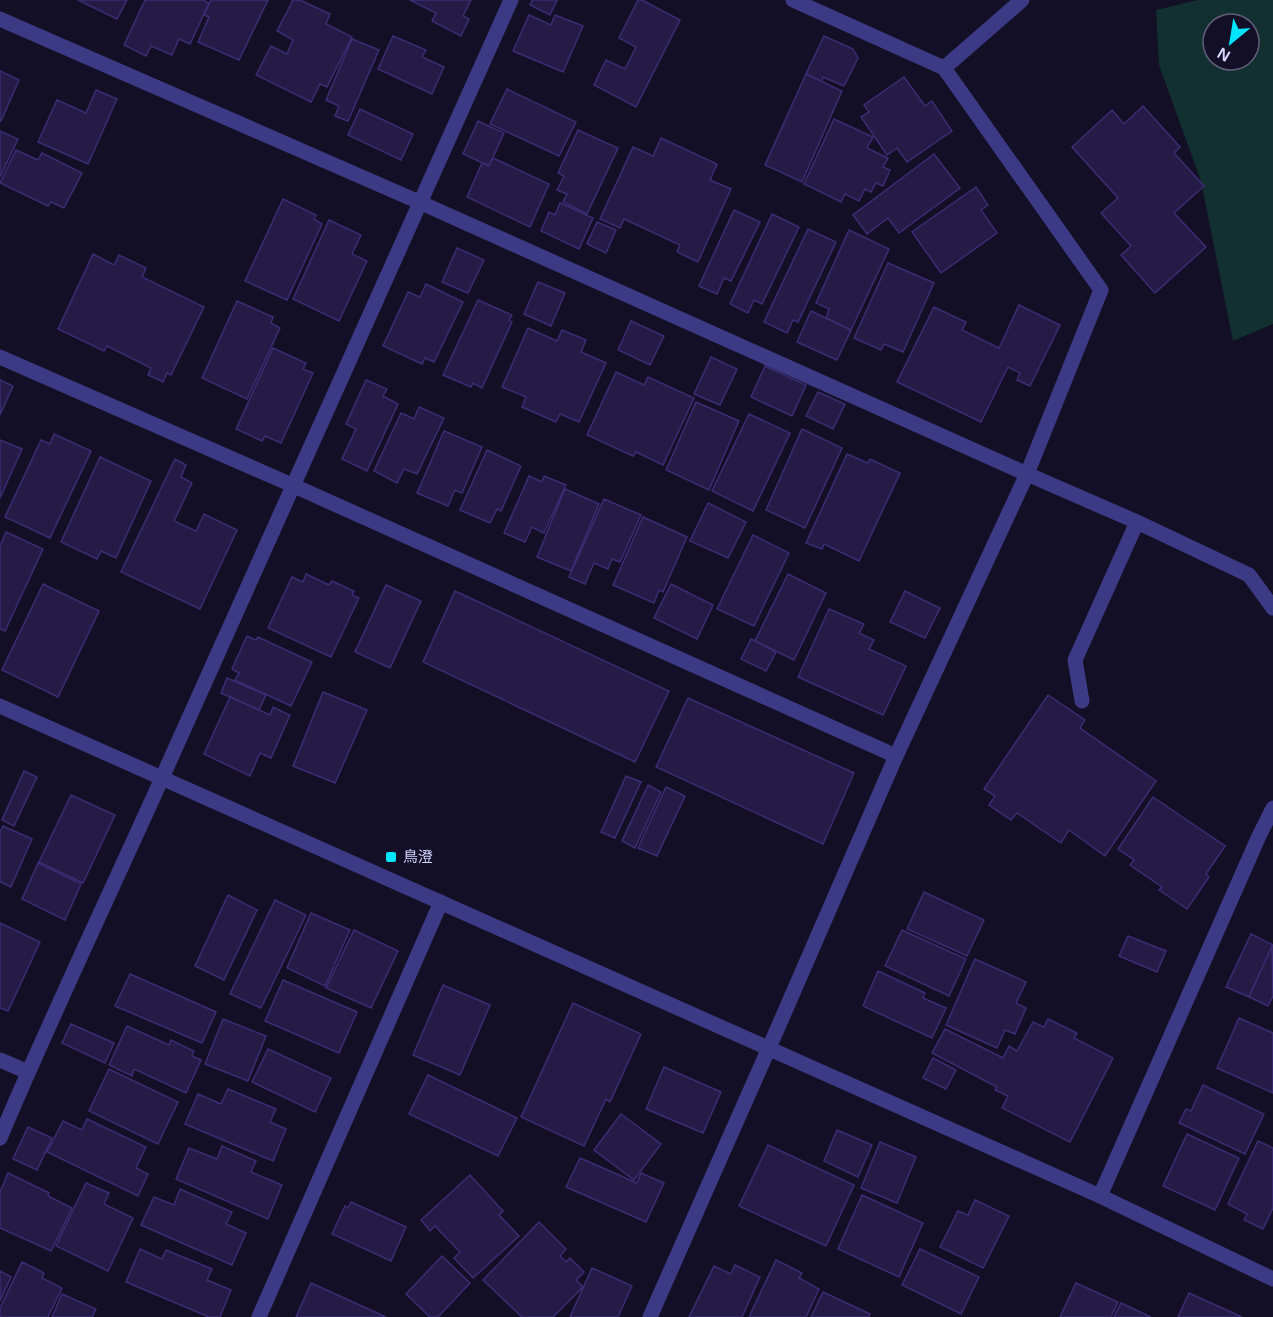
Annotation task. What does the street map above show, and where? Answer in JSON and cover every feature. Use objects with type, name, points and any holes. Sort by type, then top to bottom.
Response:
[{"type":"street","points":[[0,1138],[511,0]]},
{"type":"street","points":[[650,1317],[896,756],[1027,474],[1101,290],[944,68],[793,0]]},
{"type":"street","points":[[944,68],[1022,0]]},
{"type":"street","points":[[0,19],[419,202],[1137,522],[1249,575],[1273,608]]},
{"type":"street","points":[[0,357],[292,485],[896,756]]},
{"type":"street","points":[[1082,701],[1075,660],[1137,522]]},
{"type":"street","points":[[0,706],[1100,1196],[1273,1279]]},
{"type":"street","points":[[1100,1196],[1273,808]]},
{"type":"street","points":[[259,1317],[441,902]]},
{"type":"street","points":[[0,1060],[28,1072]]},
{"type":"green space","points":[[1198,0],[1273,0],[1273,324],[1233,341],[1201,181],[1159,65],[1156,10]]},
{"type":"building","points":[[78,0],[127,0],[117,19]]},
{"type":"building","points":[[145,0],[203,0],[209,3],[190,44],[179,39],[172,55],[151,46],[146,56],[124,45]]},
{"type":"building","points":[[211,0],[268,0],[239,60],[198,42],[209,17],[204,15]]},
{"type":"building","points":[[293,0],[300,0],[330,14],[326,24],[352,37],[327,87],[320,84],[311,102],[256,75],[271,46],[287,54],[293,40],[277,31]]},
{"type":"building","points":[[410,0],[471,0],[463,16],[469,19],[461,36],[432,21],[436,13]]},
{"type":"building","points":[[532,0],[557,0],[550,15],[530,5]]},
{"type":"building","points":[[638,0],[680,20],[636,107],[594,85],[606,60],[625,69],[636,47],[619,38]]},
{"type":"building","points":[[529,15],[551,25],[555,15],[583,26],[563,72],[513,51]]},
{"type":"building","points":[[393,36],[426,50],[422,57],[444,67],[432,94],[378,69]]},
{"type":"building","points":[[824,36],[853,49],[858,58],[844,86],[823,77],[821,82],[806,74]]},
{"type":"building","points":[[352,39],[379,50],[348,121],[335,116],[339,106],[326,100]]},
{"type":"building","points":[[0,71],[19,80],[1,121],[0,121]]},
{"type":"building","points":[[806,74],[842,91],[802,182],[765,165]]},
{"type":"building","points":[[904,77],[925,106],[932,101],[952,131],[907,162],[897,148],[887,155],[861,117],[869,112],[864,105]]},
{"type":"building","points":[[507,89],[576,122],[559,156],[490,124]]},
{"type":"building","points":[[96,90],[117,99],[88,164],[38,142],[57,100],[86,113]]},
{"type":"building","points":[[1143,106],[1180,147],[1174,153],[1204,186],[1174,213],[1206,247],[1155,293],[1121,255],[1131,246],[1101,213],[1118,198],[1072,147],[1112,110],[1124,124]]},
{"type":"building","points":[[360,109],[413,134],[401,160],[348,135]]},
{"type":"building","points":[[834,119],[873,137],[867,148],[888,158],[883,167],[890,170],[883,186],[876,183],[871,192],[865,189],[859,201],[845,194],[841,202],[804,184]]},
{"type":"building","points":[[478,121],[504,133],[489,166],[463,154]]},
{"type":"building","points":[[578,130],[618,148],[587,214],[563,202],[567,194],[557,190],[564,176],[558,173]]},
{"type":"building","points":[[0,131],[18,139],[0,177]]},
{"type":"building","points":[[661,138],[717,164],[710,180],[731,189],[698,262],[677,252],[680,245],[624,219],[620,228],[600,219],[633,147],[653,156]]},
{"type":"building","points":[[16,150],[38,160],[42,153],[82,173],[64,208],[51,202],[48,206],[0,183]]},
{"type":"building","points":[[934,154],[960,188],[899,233],[888,218],[867,234],[853,215]]},
{"type":"building","points":[[493,158],[549,184],[530,227],[467,197],[482,163],[489,166]]},
{"type":"building","points":[[976,187],[988,205],[981,210],[997,233],[941,273],[912,232]]},
{"type":"building","points":[[283,199],[316,215],[314,219],[322,224],[287,300],[245,281]]},
{"type":"building","points":[[560,203],[593,218],[579,249],[541,231],[549,212],[555,215]]},
{"type":"building","points":[[734,210],[760,222],[731,281],[724,278],[717,294],[699,286]]},
{"type":"building","points":[[772,214],[799,227],[762,304],[754,300],[748,313],[730,304]]},
{"type":"building","points":[[329,220],[361,235],[352,254],[367,261],[339,321],[293,299]]},
{"type":"building","points":[[597,222],[616,230],[606,253],[587,244]]},
{"type":"building","points":[[808,229],[836,242],[798,322],[793,320],[787,333],[764,322]]},
{"type":"building","points":[[849,230],[889,249],[851,330],[826,318],[829,309],[816,303]]},
{"type":"building","points":[[457,248],[484,260],[468,293],[442,282]]},
{"type":"building","points":[[93,254],[114,265],[119,255],[146,268],[142,277],[204,307],[171,375],[167,373],[163,382],[148,375],[151,368],[107,346],[104,351],[58,329]]},
{"type":"building","points":[[888,263],[934,283],[903,352],[884,344],[881,350],[854,338]]},
{"type":"building","points":[[538,282],[565,293],[551,326],[524,314]]},
{"type":"building","points":[[426,284],[463,302],[434,362],[425,358],[422,364],[383,346],[408,292],[420,297]]},
{"type":"building","points":[[478,300],[512,315],[509,320],[512,322],[482,388],[473,383],[471,387],[443,375]]},
{"type":"building","points":[[237,301],[273,317],[271,323],[280,328],[247,399],[202,378]]},
{"type":"building","points":[[1019,305],[1060,325],[1030,386],[1017,380],[1020,373],[1008,367],[981,422],[897,382],[934,307],[966,322],[962,330],[999,348]]},
{"type":"building","points":[[811,311],[851,330],[837,360],[797,342]]},
{"type":"building","points":[[631,321],[664,336],[650,365],[618,350]]},
{"type":"building","points":[[528,328],[557,341],[562,330],[586,340],[581,352],[606,363],[579,422],[560,414],[556,422],[522,407],[526,397],[502,387]]},
{"type":"building","points":[[273,348],[306,363],[303,369],[313,373],[281,443],[265,436],[262,441],[236,429]]},
{"type":"building","points":[[711,357],[737,369],[720,405],[694,394]]},
{"type":"building","points":[[765,366],[806,385],[792,416],[751,397]]},
{"type":"building","points":[[616,372],[644,385],[648,377],[694,398],[663,465],[636,452],[633,456],[587,435]]},
{"type":"building","points":[[0,380],[13,386],[0,415]]},
{"type":"building","points":[[366,380],[387,389],[383,396],[398,404],[367,471],[342,459],[356,429],[346,424]]},
{"type":"building","points":[[818,392],[845,404],[833,429],[806,416]]},
{"type":"building","points":[[696,402],[739,421],[709,490],[666,470]]},
{"type":"building","points":[[419,407],[444,418],[417,474],[404,469],[397,483],[374,471],[401,413],[414,419]]},
{"type":"building","points":[[749,414],[790,433],[753,511],[712,491]]},
{"type":"building","points":[[802,429],[842,448],[805,528],[766,510]]},
{"type":"building","points":[[444,431],[482,447],[462,493],[455,490],[448,506],[417,493]]},
{"type":"building","points":[[54,434],[91,451],[50,538],[5,517],[41,440],[50,444]]},
{"type":"building","points":[[0,440],[22,449],[0,498]]},
{"type":"building","points":[[487,450],[521,466],[501,511],[497,509],[490,523],[460,510]]},
{"type":"building","points":[[847,454],[868,463],[870,459],[900,473],[859,561],[824,544],[822,549],[806,543]]},
{"type":"building","points":[[100,457],[151,481],[116,558],[101,551],[97,559],[61,542]]},
{"type":"building","points":[[175,459],[186,465],[181,477],[192,483],[174,521],[196,531],[204,514],[237,530],[200,609],[121,572]]},
{"type":"building","points":[[529,476],[542,482],[544,476],[566,485],[544,533],[532,527],[525,542],[504,533]]},
{"type":"building","points":[[565,489],[599,504],[571,571],[537,557]]},
{"type":"building","points":[[604,499],[641,515],[620,562],[612,559],[608,569],[594,563],[585,584],[569,577]]},
{"type":"building","points":[[708,503],[746,522],[728,558],[690,541]]},
{"type":"building","points":[[643,517],[687,537],[663,592],[659,590],[654,603],[613,585]]},
{"type":"building","points":[[6,532],[43,549],[5,631],[0,629],[0,546]]},
{"type":"building","points":[[753,535],[789,553],[754,626],[717,609]]},
{"type":"building","points":[[306,574],[329,585],[332,581],[354,591],[352,595],[359,598],[331,657],[268,628],[292,577],[303,582]]},
{"type":"building","points":[[788,574],[826,593],[794,660],[755,641]]},
{"type":"building","points":[[43,584],[99,611],[58,697],[2,670]]},
{"type":"building","points":[[671,584],[713,605],[697,639],[654,618]]},
{"type":"building","points":[[386,585],[421,601],[390,668],[355,652]]},
{"type":"building","points":[[455,591],[669,691],[635,762],[423,662]]},
{"type":"building","points":[[905,591],[940,608],[925,638],[890,622]]},
{"type":"building","points":[[829,609],[864,624],[859,633],[874,640],[869,649],[906,666],[883,715],[798,677]]},
{"type":"building","points":[[247,636],[256,640],[258,637],[312,662],[291,706],[235,680],[239,673],[232,669]]},
{"type":"building","points":[[751,639],[776,652],[766,671],[741,659]]},
{"type":"building","points":[[227,678],[266,695],[259,710],[221,693]]},
{"type":"building","points":[[323,692],[367,710],[335,783],[293,766]]},
{"type":"building","points":[[1048,695],[1085,720],[1080,728],[1156,781],[1105,856],[1069,830],[1061,843],[1017,813],[1011,820],[989,805],[995,796],[984,789]]},
{"type":"building","points":[[230,697],[270,715],[273,707],[290,715],[271,758],[260,753],[250,776],[204,754]]},
{"type":"building","points":[[688,698],[854,773],[823,844],[656,767]]},
{"type":"building","points":[[24,771],[37,777],[14,826],[2,820]]},
{"type":"building","points":[[626,776],[641,782],[615,838],[601,832]]},
{"type":"building","points":[[648,785],[661,792],[635,848],[622,841]]},
{"type":"building","points":[[666,787],[685,796],[657,856],[638,848]]},
{"type":"building","points":[[71,795],[115,815],[83,883],[39,862]]},
{"type":"building","points":[[1153,797],[1225,846],[1206,874],[1209,877],[1187,909],[1159,890],[1162,887],[1130,865],[1134,860],[1118,849]]},
{"type":"building","points":[[3,826],[32,839],[11,887],[0,882],[0,832]]},
{"type":"building","points":[[38,863],[81,884],[65,920],[22,899]]},
{"type":"building","points":[[924,892],[984,920],[967,956],[907,929]]},
{"type":"building","points":[[228,895],[257,910],[224,980],[195,966]]},
{"type":"building","points":[[275,900],[306,915],[261,1008],[230,994]]},
{"type":"building","points":[[311,913],[350,930],[325,986],[287,968]]},
{"type":"building","points":[[0,923],[40,942],[8,1011],[0,1008]]},
{"type":"building","points":[[354,930],[398,951],[371,1008],[326,988]]},
{"type":"building","points":[[902,930],[966,959],[949,996],[885,966]]},
{"type":"building","points":[[1251,934],[1273,945],[1249,997],[1226,987]]},
{"type":"building","points":[[1128,936],[1166,951],[1157,972],[1119,956]]},
{"type":"building","points":[[1272,946],[1273,996],[1268,1006],[1249,997]]},
{"type":"building","points":[[975,959],[1026,982],[1016,1003],[1026,1008],[1015,1034],[1005,1030],[997,1048],[946,1025]]},
{"type":"building","points":[[878,971],[925,993],[923,998],[946,1008],[932,1038],[863,1006]]},
{"type":"building","points":[[130,974],[216,1012],[202,1043],[115,1006]]},
{"type":"building","points":[[283,980],[357,1012],[339,1053],[265,1021]]},
{"type":"building","points":[[443,985],[490,1005],[460,1075],[413,1055]]},
{"type":"building","points":[[573,1003],[641,1034],[610,1102],[606,1099],[584,1146],[521,1117]]},
{"type":"building","points":[[1239,1018],[1273,1033],[1273,1093],[1217,1068]]},
{"type":"building","points":[[223,1019],[266,1036],[248,1081],[205,1064]]},
{"type":"building","points":[[1048,1019],[1077,1033],[1074,1038],[1113,1058],[1070,1142],[1002,1108],[1008,1096],[995,1090],[997,1087],[932,1053],[945,1029],[1003,1058],[1009,1046],[1017,1051],[1033,1022],[1044,1027]]},
{"type":"building","points":[[71,1024],[114,1043],[105,1063],[62,1043]]},
{"type":"building","points":[[127,1026],[169,1045],[171,1040],[194,1051],[192,1056],[201,1060],[186,1093],[134,1069],[132,1076],[109,1065]]},
{"type":"building","points":[[268,1049],[331,1078],[315,1112],[252,1082]]},
{"type":"building","points":[[933,1058],[956,1070],[946,1089],[923,1078]]},
{"type":"building","points":[[664,1067],[721,1092],[703,1133],[646,1109]]},
{"type":"building","points":[[109,1069],[178,1102],[158,1144],[89,1111]]},
{"type":"building","points":[[428,1075],[517,1118],[498,1156],[409,1114]]},
{"type":"building","points":[[1203,1085],[1264,1114],[1245,1154],[1179,1123],[1186,1109],[1191,1111]]},
{"type":"building","points":[[228,1089],[276,1109],[270,1122],[286,1129],[273,1161],[185,1124],[198,1094],[221,1104]]},
{"type":"building","points":[[621,1114],[661,1144],[634,1180],[594,1150]]},
{"type":"building","points":[[87,1119],[146,1147],[136,1168],[148,1174],[138,1196],[47,1152],[63,1121],[82,1130]]},
{"type":"building","points":[[28,1127],[52,1138],[37,1170],[13,1159]]},
{"type":"building","points":[[837,1130],[872,1145],[858,1177],[824,1161]]},
{"type":"building","points":[[1187,1134],[1239,1158],[1215,1210],[1163,1186]]},
{"type":"building","points":[[1258,1141],[1273,1148],[1273,1208],[1263,1229],[1244,1220],[1247,1214],[1228,1204]]},
{"type":"building","points":[[880,1142],[916,1157],[897,1203],[861,1188]]},
{"type":"building","points":[[768,1145],[854,1185],[826,1246],[739,1206]]},
{"type":"building","points":[[222,1146],[256,1161],[251,1172],[282,1185],[268,1219],[176,1179],[189,1148],[217,1159]]},
{"type":"building","points":[[580,1158],[637,1183],[641,1173],[664,1183],[646,1222],[566,1187]]},
{"type":"building","points":[[8,1173],[49,1193],[48,1196],[72,1208],[51,1251],[0,1228],[0,1192]]},
{"type":"building","points":[[470,1175],[503,1211],[499,1215],[519,1236],[473,1278],[454,1258],[460,1252],[435,1226],[430,1231],[421,1220]]},
{"type":"building","points":[[86,1183],[109,1193],[104,1204],[133,1218],[108,1271],[56,1246]]},
{"type":"building","points":[[180,1189],[232,1212],[226,1224],[246,1233],[232,1265],[141,1225],[154,1197],[174,1205]]},
{"type":"building","points":[[862,1195],[923,1223],[899,1277],[838,1249]]},
{"type":"building","points":[[975,1200],[1009,1216],[983,1268],[940,1247],[958,1211],[968,1215]]},
{"type":"building","points":[[351,1202],[406,1227],[391,1261],[332,1234],[345,1206],[348,1208]]},
{"type":"building","points":[[539,1222],[566,1249],[560,1256],[566,1262],[570,1258],[584,1272],[576,1280],[583,1287],[553,1317],[522,1317],[483,1280]]},
{"type":"building","points":[[140,1249],[162,1259],[166,1250],[212,1269],[207,1280],[231,1290],[220,1317],[209,1317],[126,1282]]},
{"type":"building","points":[[920,1249],[979,1277],[961,1314],[902,1285]]},
{"type":"building","points":[[442,1256],[470,1283],[438,1317],[430,1317],[406,1294]]},
{"type":"building","points":[[776,1260],[802,1273],[799,1278],[819,1289],[806,1317],[749,1317]]},
{"type":"building","points":[[22,1262],[44,1273],[42,1278],[62,1288],[48,1317],[0,1317],[0,1308]]},
{"type":"building","points":[[735,1265],[760,1277],[742,1317],[689,1317],[714,1266],[731,1274]]},
{"type":"building","points":[[592,1268],[632,1286],[618,1317],[570,1317]]},
{"type":"building","points":[[0,1271],[11,1277],[0,1301]]},
{"type":"building","points":[[311,1283],[386,1317],[296,1317]]},
{"type":"building","points":[[1076,1283],[1118,1302],[1111,1317],[1060,1317]]},
{"type":"building","points":[[823,1292],[870,1314],[869,1317],[811,1317]]},
{"type":"building","points":[[1189,1293],[1242,1317],[1178,1317]]},
{"type":"building","points":[[62,1294],[96,1309],[92,1317],[52,1317]]},
{"type":"building","points":[[1121,1303],[1151,1317],[1114,1317]]},
{"type":"place","name":"鳥澄","points":[[391,857]]}]
